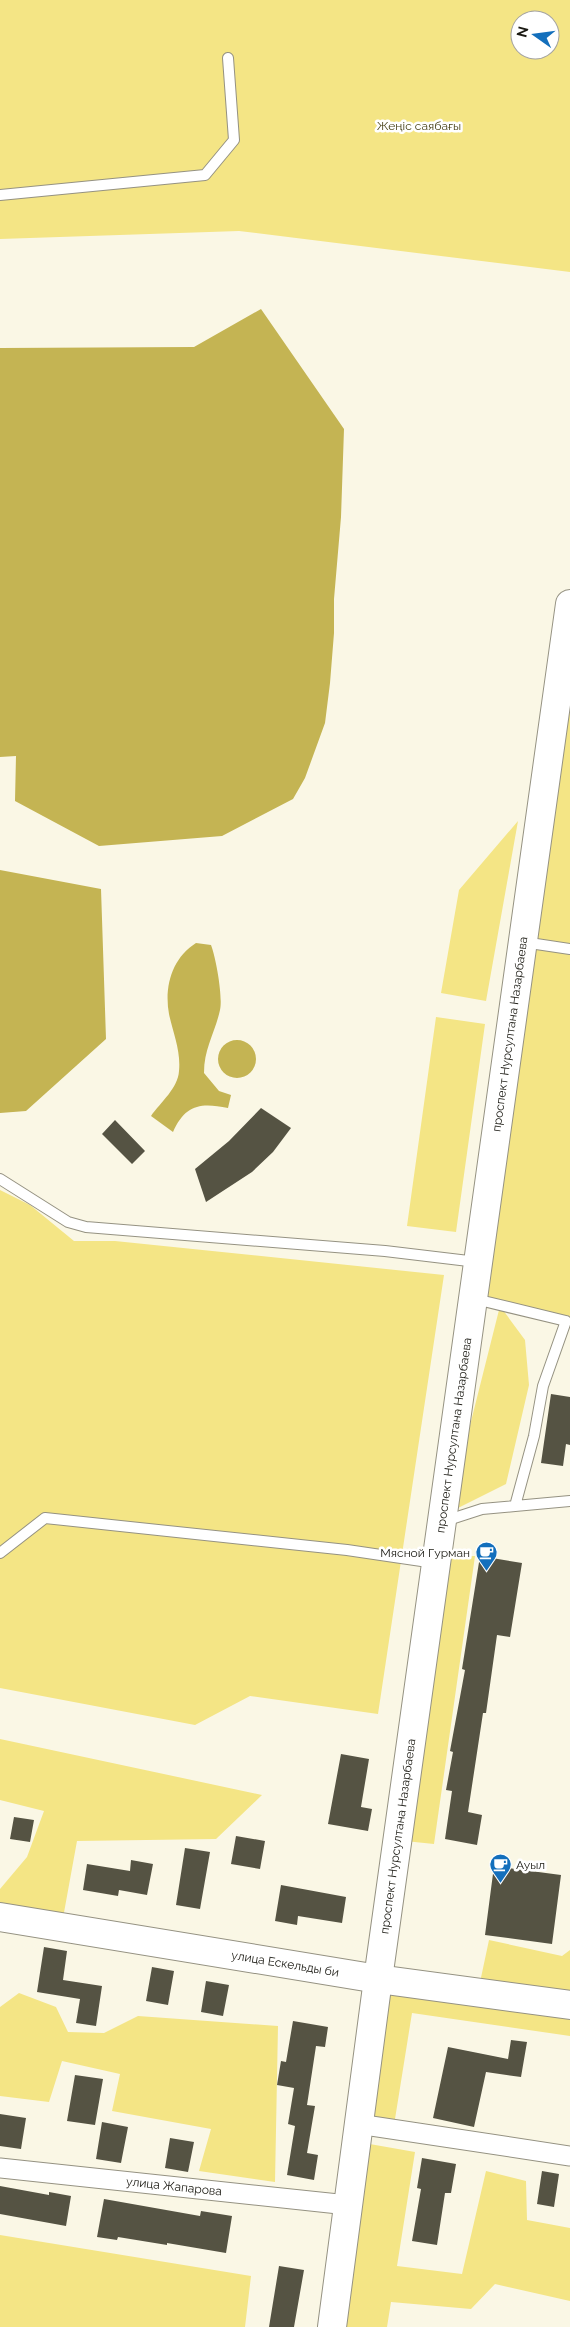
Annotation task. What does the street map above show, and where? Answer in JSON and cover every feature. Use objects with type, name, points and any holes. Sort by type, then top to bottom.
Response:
[{"type":"main road","name":"проспект Нурсултана Назарбаева","points":[[332,2327],[378,1979],[570,604]]},
{"type":"main road","name":"улица Ескельды би","points":[[0,1917],[378,1979],[570,2005]]},
{"type":"street","points":[[358,2124],[570,2156]]},
{"type":"street","name":"улица Жапарова","points":[[0,2168],[348,2205]]},
{"type":"lane","points":[[0,194],[205,175],[234,140],[228,58]]},
{"type":"lane","points":[[522,942],[570,949]]},
{"type":"lane","points":[[0,1179],[68,1222],[86,1228],[385,1251],[478,1262]]},
{"type":"lane","points":[[473,1299],[568,1322],[543,1386],[534,1436],[515,1506]]},
{"type":"lane","points":[[442,1522],[482,1509],[570,1501]]},
{"type":"lane","points":[[0,1553],[45,1518],[347,1550],[436,1563]]},
{"type":"green space","name":"Жеңіс саябағы","points":[[0,0],[570,0],[570,272],[239,231],[0,239]]},
{"type":"green space","points":[[570,604],[570,1316],[473,1299]]},
{"type":"green space","points":[[518,821],[486,1001],[441,993],[459,890]]},
{"type":"green space","points":[[436,1017],[485,1024],[456,1232],[407,1226]]},
{"type":"green space","points":[[0,1190],[30,1205],[74,1241],[115,1241],[444,1275],[378,1714],[250,1696],[195,1725],[0,1688]]},
{"type":"green space","points":[[500,1306],[525,1340],[529,1385],[506,1484],[448,1513]]},
{"type":"green space","points":[[475,1556],[434,1844],[405,1841],[444,1557]]},
{"type":"green space","points":[[0,1739],[262,1795],[216,1839],[77,1841],[63,1918],[0,1907],[0,1889],[27,1857],[44,1811],[0,1800]]},
{"type":"green space","points":[[489,1940],[562,1956],[570,1950],[570,2004],[479,1987]]},
{"type":"green space","points":[[384,1988],[570,2014],[570,2036],[412,2013],[395,2119],[364,2117]]},
{"type":"green space","points":[[19,1993],[56,2007],[68,2032],[104,2033],[138,2016],[278,2026],[275,2182],[199,2171],[211,2129],[112,2111],[120,2074],[62,2061],[49,2102],[0,2096],[0,2007]]},
{"type":"green space","points":[[364,2143],[415,2152],[397,2266],[462,2274],[486,2171],[526,2181],[527,2220],[570,2228],[570,2301],[495,2284],[471,2309],[391,2302],[387,2327],[337,2327]]},
{"type":"green space","points":[[0,2235],[251,2276],[245,2327],[0,2327]]},
{"type":"shaded area","points":[[261,309],[344,429],[341,517],[334,599],[334,633],[325,723],[305,778],[293,799],[222,836],[99,846],[15,801],[16,756],[0,757],[0,348],[194,347]]},
{"type":"shaded area","points":[[0,870],[101,889],[106,1039],[26,1111],[0,1113]]},
{"type":"shaded area","points":[[196,943],[211,945],[221,996],[220,1010],[208,1048],[204,1073],[219,1091],[231,1095],[228,1108],[209,1105],[188,1111],[173,1132],[151,1116],[172,1089],[178,1077],[179,1056],[169,1014],[169,984],[181,957]]},
{"type":"shaded area","points":[[237,1040],[250,1046],[256,1059],[250,1072],[237,1078],[224,1072],[218,1059],[224,1046]]},
{"type":"building","points":[[261,1108],[291,1128],[273,1152],[252,1172],[206,1202],[195,1169],[229,1141]]},
{"type":"building","points":[[115,1120],[145,1151],[132,1164],[102,1134]]},
{"type":"building","points":[[551,1394],[570,1397],[570,1445],[566,1444],[563,1466],[541,1463]]},
{"type":"building","points":[[480,1556],[522,1563],[510,1637],[497,1635],[486,1713],[483,1713],[468,1812],[482,1815],[477,1845],[445,1839],[452,1791],[446,1790],[453,1752],[450,1751],[465,1670],[462,1669]]},
{"type":"building","points":[[341,1754],[369,1759],[361,1807],[372,1809],[368,1831],[328,1824]]},
{"type":"building","points":[[14,1817],[34,1820],[30,1842],[10,1839]]},
{"type":"building","points":[[236,1836],[265,1841],[260,1869],[231,1864]]},
{"type":"building","points":[[185,1848],[210,1852],[200,1909],[176,1905]]},
{"type":"building","points":[[131,1860],[153,1864],[147,1895],[119,1890],[118,1896],[83,1890],[87,1864],[130,1871]]},
{"type":"building","points":[[494,1866],[561,1875],[552,1944],[485,1935]]},
{"type":"building","points":[[281,1885],[346,1897],[342,1923],[298,1916],[297,1925],[275,1921]]},
{"type":"building","points":[[44,1947],[67,1951],[63,1980],[102,1986],[96,2026],[76,2023],[80,1999],[37,1992]]},
{"type":"building","points":[[152,1967],[174,1971],[168,2005],[146,2001]]},
{"type":"building","points":[[206,1981],[229,1985],[223,2016],[201,2012]]},
{"type":"building","points":[[293,2021],[328,2027],[325,2047],[316,2046],[307,2105],[315,2106],[307,2153],[318,2155],[314,2180],[287,2175],[295,2126],[288,2124],[294,2088],[277,2085],[281,2061],[286,2062]]},
{"type":"building","points":[[511,2040],[527,2042],[521,2077],[486,2072],[474,2127],[433,2118],[448,2047],[508,2059]]},
{"type":"building","points":[[75,2075],[103,2079],[95,2125],[67,2121]]},
{"type":"building","points":[[0,2114],[26,2118],[21,2149],[0,2146]]},
{"type":"building","points":[[102,2122],[128,2127],[121,2163],[96,2159]]},
{"type":"building","points":[[170,2138],[194,2142],[188,2172],[165,2168]]},
{"type":"building","points":[[422,2158],[456,2164],[451,2193],[445,2193],[437,2245],[412,2241],[421,2189],[417,2188]]},
{"type":"building","points":[[542,2171],[559,2174],[554,2207],[537,2204]]},
{"type":"building","points":[[0,2186],[49,2195],[49,2192],[71,2196],[66,2226],[0,2214]]},
{"type":"building","points":[[104,2199],[200,2216],[201,2211],[232,2216],[226,2253],[167,2243],[167,2245],[118,2237],[117,2240],[97,2237]]},
{"type":"building","points":[[279,2266],[304,2270],[294,2327],[269,2327]]},
{"type":"place","name":"Мясной Гурман","points":[[486,1572]]},
{"type":"place","name":"Ауыл","points":[[500,1884]]}]
